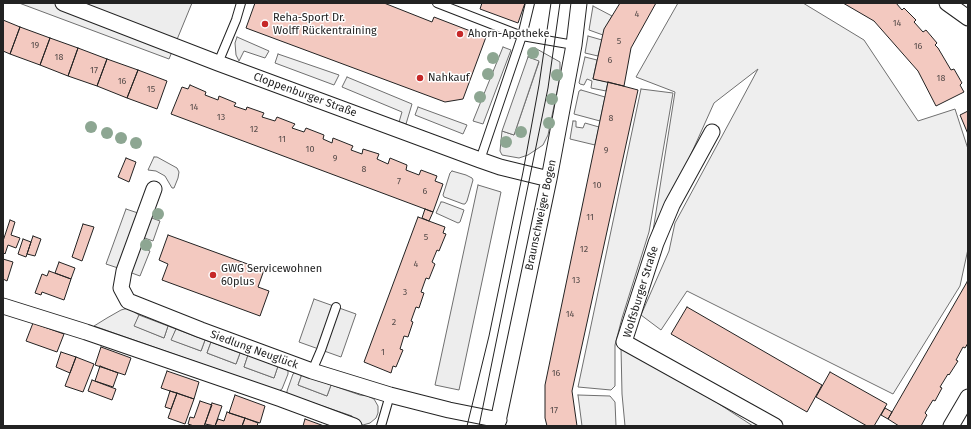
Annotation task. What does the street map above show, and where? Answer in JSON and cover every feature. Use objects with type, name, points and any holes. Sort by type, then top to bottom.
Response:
[{"type":"street","name":"Cloppenburger Straße","points":[[63,3],[218,63],[480,160],[548,179]]},
{"type":"street","name":"Braunschweiger Bogen","points":[[498,423],[574,45],[579,3]]},
{"type":"street","points":[[947,3],[968,18]]},
{"type":"street","name":"Wolfsburger Straße","points":[[712,132],[672,205],[656,243],[624,342],[775,426]]},
{"type":"street","name":"Siedlung Neuglück","points":[[154,189],[124,271],[121,288],[128,301],[312,371],[390,395],[498,423]]},
{"type":"street","points":[[3,306],[86,332],[281,399],[354,426]]},
{"type":"street","points":[[951,426],[968,397]]},
{"type":"lane","points":[[218,63],[236,20],[241,3]]},
{"type":"lane","points":[[437,3],[522,36],[574,45]]},
{"type":"lane","points":[[480,160],[522,36],[530,3]]},
{"type":"lane","points":[[312,371],[336,307]]},
{"type":"lane","points":[[381,426],[390,395]]},
{"type":"shaded area","points":[[19,3],[192,3],[169,59]]},
{"type":"shaded area","points":[[678,3],[803,3],[864,40],[918,121],[955,109],[968,149],[968,249],[960,286],[893,394],[687,291],[661,330],[641,315],[669,251],[675,223],[758,69],[714,103],[656,232],[627,351],[716,402],[753,426],[625,426],[622,394],[621,347],[653,231],[675,92],[636,77]]},
{"type":"shaded area","points":[[593,6],[612,16],[603,35],[589,30]]},
{"type":"shaded area","points":[[588,36],[602,40],[598,56],[585,53]]},
{"type":"shaded area","points":[[237,37],[269,51],[265,58],[244,51],[239,61],[236,55],[235,43]]},
{"type":"shaded area","points":[[503,47],[511,50],[483,124],[473,121]]},
{"type":"shaded area","points":[[535,48],[560,62],[560,77],[548,135],[543,145],[528,155],[519,158],[502,155],[500,151],[502,131],[514,135],[539,62],[528,57],[532,49]]},
{"type":"shaded area","points":[[278,54],[339,75],[334,85],[275,63]]},
{"type":"shaded area","points":[[528,57],[539,61],[514,135],[502,131]]},
{"type":"shaded area","points":[[585,57],[597,60],[593,79],[608,82],[606,91],[591,88],[592,81],[587,79],[584,85],[579,83]]},
{"type":"shaded area","points":[[347,77],[412,104],[406,124],[399,122],[402,112],[342,87]]},
{"type":"shaded area","points":[[641,89],[673,93],[649,232],[615,345],[615,386],[611,390],[578,387]]},
{"type":"shaded area","points":[[581,90],[605,97],[600,121],[574,114],[579,91]]},
{"type":"shaded area","points":[[418,107],[467,125],[463,134],[415,115]]},
{"type":"shaded area","points":[[573,121],[576,121],[576,127],[583,128],[585,123],[599,127],[595,145],[570,139]]},
{"type":"shaded area","points":[[154,157],[157,157],[177,168],[179,172],[174,188],[172,188],[165,176],[156,171],[148,170]]},
{"type":"shaded area","points":[[452,171],[466,175],[473,180],[465,204],[444,197],[443,195]]},
{"type":"shaded area","points":[[478,185],[501,192],[459,390],[435,385]]},
{"type":"shaded area","points":[[441,202],[464,210],[460,222],[458,223],[436,213]]},
{"type":"shaded area","points":[[126,209],[138,213],[118,268],[106,264]]},
{"type":"shaded area","points":[[149,217],[160,221],[153,241],[142,237]]},
{"type":"shaded area","points":[[138,246],[150,251],[140,276],[129,272]]},
{"type":"shaded area","points":[[314,299],[356,314],[341,357],[299,342]]},
{"type":"shaded area","points":[[128,308],[139,315],[135,326],[164,338],[168,326],[176,329],[172,340],[201,351],[205,340],[211,342],[207,353],[236,364],[240,353],[248,355],[244,367],[274,378],[278,366],[288,369],[288,374],[282,389],[279,391],[94,326],[121,310]]},
{"type":"shaded area","points":[[139,315],[168,326],[164,338],[134,326]]},
{"type":"shaded area","points":[[176,329],[205,340],[201,351],[171,340]]},
{"type":"shaded area","points":[[211,342],[240,353],[236,364],[207,353]]},
{"type":"shaded area","points":[[248,355],[278,366],[274,378],[244,367]]},
{"type":"shaded area","points":[[296,372],[302,374],[298,385],[327,396],[331,385],[374,399],[378,406],[376,418],[370,423],[363,425],[354,421],[352,416],[287,394],[293,374]]},
{"type":"shaded area","points":[[302,374],[331,385],[327,396],[298,385]]},
{"type":"shaded area","points":[[578,395],[610,396],[615,402],[616,426],[582,426]]},
{"type":"building","points":[[255,3],[384,3],[432,22],[434,17],[486,37],[463,99],[445,102],[246,28]]},
{"type":"building","points":[[482,3],[525,3],[518,23],[480,9]]},
{"type":"building","points":[[620,3],[656,3],[631,48],[624,86],[593,79],[604,29]]},
{"type":"building","points":[[843,3],[896,3],[902,10],[904,8],[916,20],[914,22],[923,32],[926,30],[937,43],[935,45],[951,70],[954,69],[962,83],[960,85],[964,92],[936,106],[918,71],[874,21]]},
{"type":"building","points":[[3,20],[20,27],[10,54],[3,51]]},
{"type":"building","points":[[20,27],[50,38],[40,65],[10,54]]},
{"type":"building","points":[[50,38],[78,48],[68,76],[40,65]]},
{"type":"building","points":[[78,48],[107,59],[97,86],[68,76]]},
{"type":"building","points":[[107,59],[138,70],[127,98],[97,86]]},
{"type":"building","points":[[138,70],[167,81],[157,109],[127,98]]},
{"type":"building","points":[[608,82],[638,90],[572,391],[577,426],[547,426],[545,418],[545,385]]},
{"type":"building","points":[[190,85],[206,92],[205,95],[218,100],[219,96],[236,103],[234,106],[246,110],[247,107],[264,113],[262,117],[275,121],[277,117],[295,124],[292,128],[304,132],[306,128],[324,135],[323,139],[332,143],[333,138],[353,146],[351,150],[362,154],[363,149],[379,154],[377,159],[388,164],[390,158],[407,165],[406,170],[419,175],[421,170],[437,176],[435,181],[443,184],[433,212],[171,114],[182,87],[188,89]]},
{"type":"building","points":[[968,111],[968,134],[960,115]]},
{"type":"building","points":[[126,158],[136,162],[129,182],[118,177]]},
{"type":"building","points":[[425,209],[433,212],[429,221],[422,218]]},
{"type":"building","points":[[418,217],[445,227],[443,233],[446,234],[439,251],[437,250],[432,262],[435,264],[429,279],[426,278],[421,292],[424,293],[419,308],[416,307],[411,321],[413,322],[408,337],[404,336],[400,349],[403,350],[396,367],[393,366],[391,373],[364,362]]},
{"type":"building","points":[[10,220],[15,222],[11,235],[20,238],[16,248],[8,245],[5,254],[4,253],[3,255],[3,241]]},
{"type":"building","points":[[83,224],[94,227],[82,261],[72,257]]},
{"type":"building","name":"GWG Servicewohnen 60plus","points":[[168,235],[264,270],[258,287],[269,291],[260,316],[162,280],[168,264],[159,260]]},
{"type":"building","points":[[33,236],[41,239],[35,256],[27,254]]},
{"type":"building","points":[[23,239],[31,242],[26,257],[18,254]]},
{"type":"building","points":[[3,259],[13,262],[7,281],[3,279]]},
{"type":"building","points":[[59,262],[75,268],[71,279],[55,273]]},
{"type":"building","points":[[49,271],[71,279],[64,300],[42,292],[41,295],[35,293],[42,274],[47,276]]},
{"type":"building","points":[[968,279],[968,343],[965,348],[963,347],[956,360],[958,361],[940,387],[942,388],[935,401],[933,400],[925,413],[927,415],[921,426],[899,426],[888,419]]},
{"type":"building","points":[[687,307],[822,385],[807,412],[671,334]]},
{"type":"building","points":[[33,323],[64,334],[57,352],[26,341]]},
{"type":"building","points":[[101,347],[131,358],[125,375],[95,365]]},
{"type":"building","points":[[61,352],[76,357],[70,373],[56,367]]},
{"type":"building","points":[[76,357],[94,364],[83,392],[65,386]]},
{"type":"building","points":[[100,366],[118,373],[113,387],[95,381]]},
{"type":"building","points":[[167,371],[199,382],[194,399],[161,388]]},
{"type":"building","points":[[830,372],[887,404],[874,426],[867,426],[816,397]]},
{"type":"building","points":[[92,380],[116,389],[112,400],[88,391]]},
{"type":"building","points":[[170,391],[177,393],[171,409],[165,407]]},
{"type":"building","points":[[177,393],[194,399],[185,424],[168,418]]},
{"type":"building","points":[[235,395],[265,406],[260,423],[229,413]]},
{"type":"building","points":[[200,401],[212,405],[204,426],[194,426],[188,424],[190,417],[194,418]]},
{"type":"building","points":[[212,403],[222,406],[215,426],[205,424]]},
{"type":"building","points":[[885,408],[892,412],[888,419],[881,415]]},
{"type":"building","points":[[227,412],[245,418],[242,426],[215,426],[218,419],[224,421]]},
{"type":"building","points":[[245,418],[258,423],[257,426],[242,426]]},
{"type":"building","points":[[305,419],[324,426],[303,426]]},
{"type":"tram line","points":[[467,426],[489,336],[523,172],[539,85],[551,3]]},
{"type":"tram line","points":[[479,426],[548,88],[560,3]]},
{"type":"place","name":"Reha-Sport Dr. Wolff Rückentraining","points":[[265,24]]},
{"type":"place","name":"Ahorn-Apotheke","points":[[460,34]]},
{"type":"place","name":"Nahkauf","points":[[420,78]]},
{"type":"place","name":"GWG Servicewohnen 60plus","points":[[213,275]]}]
